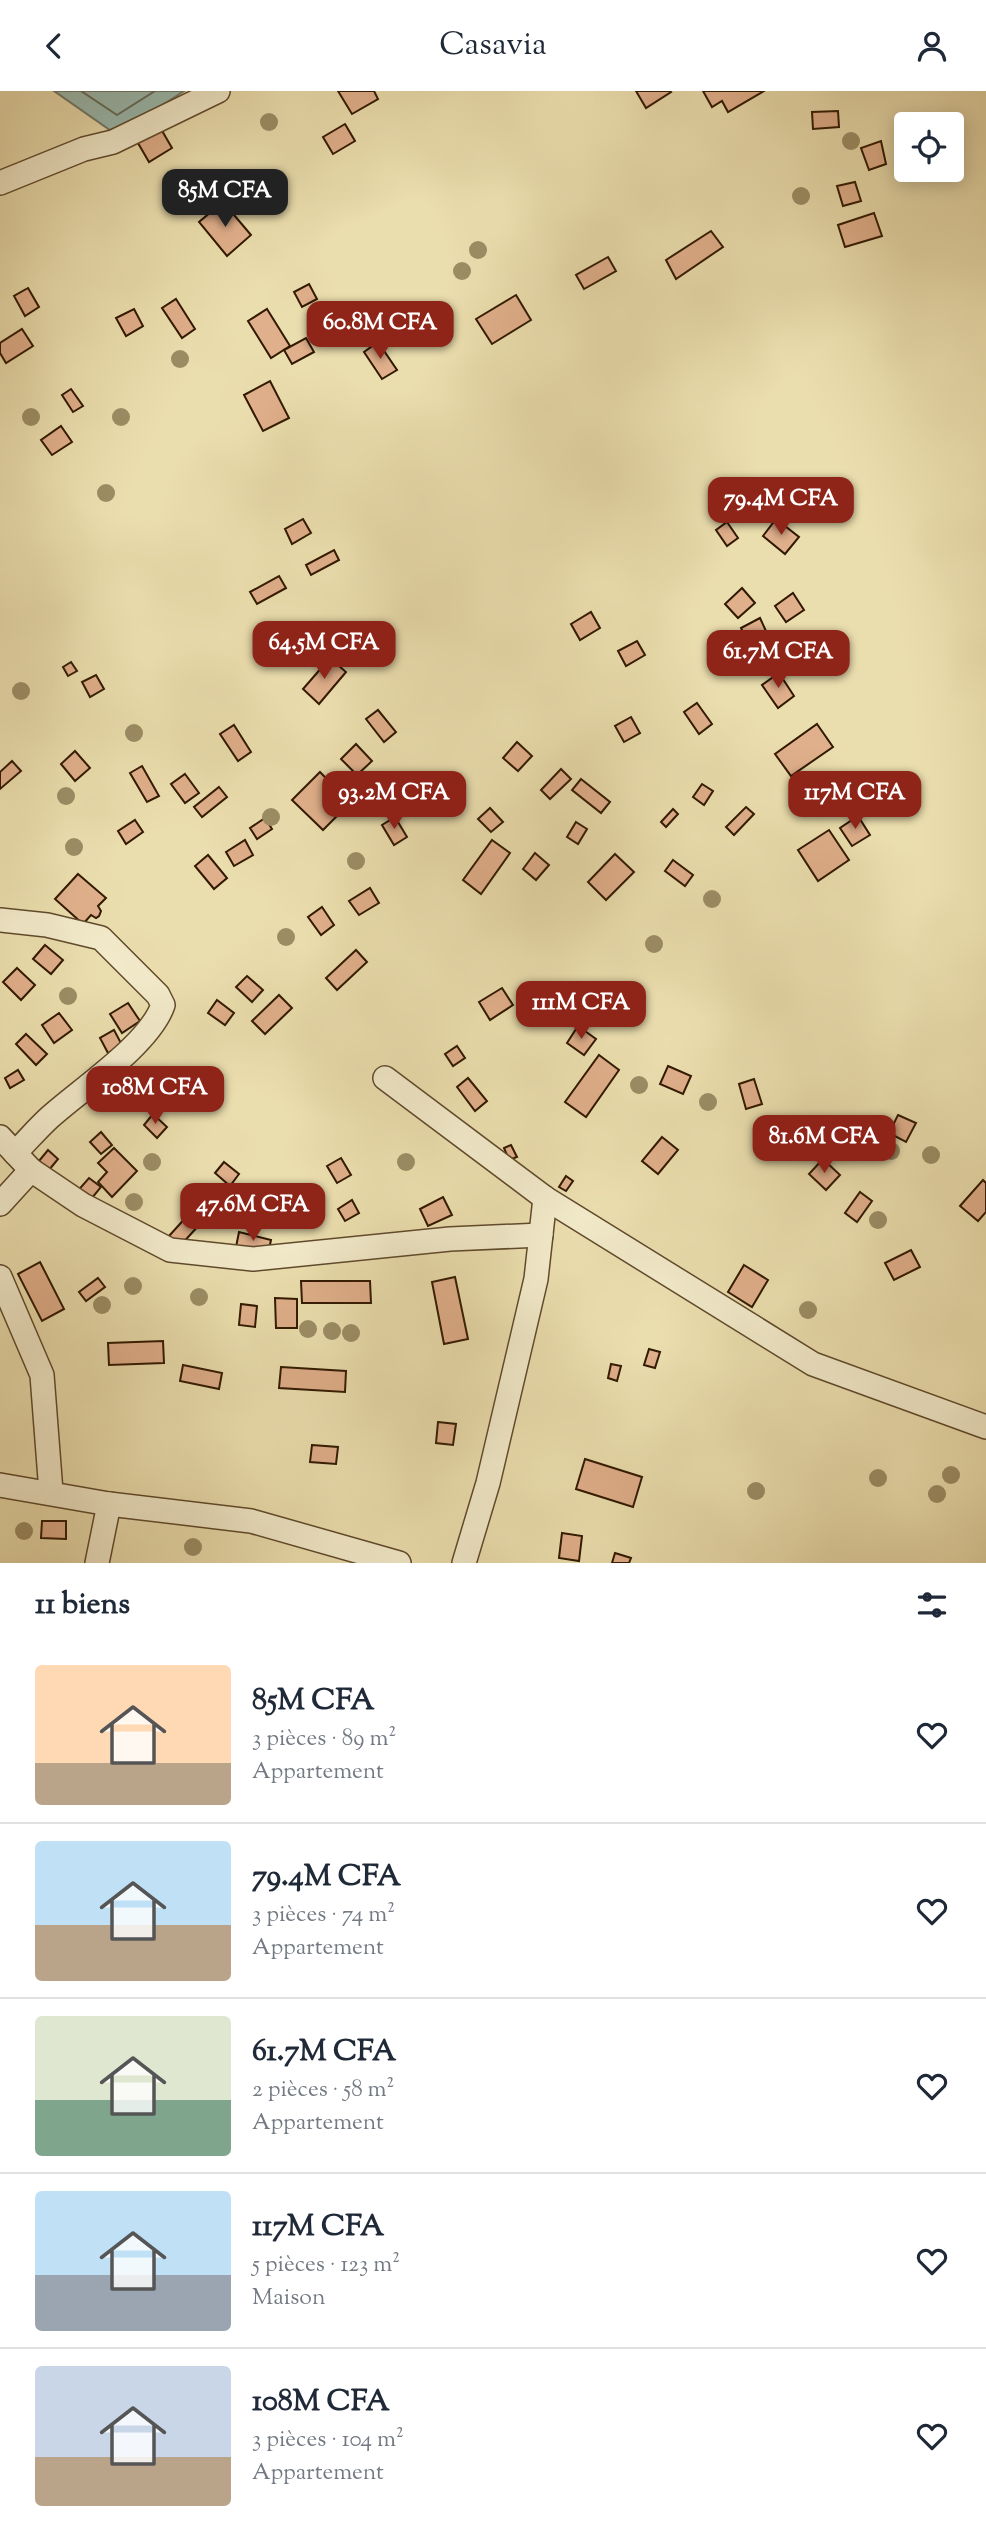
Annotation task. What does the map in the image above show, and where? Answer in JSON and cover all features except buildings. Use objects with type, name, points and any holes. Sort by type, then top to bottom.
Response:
[{"type":"street","points":[[0,183],[84,149],[113,142],[218,91]]},
{"type":"street","points":[[0,921],[47,925],[101,938],[158,995],[163,1005],[159,1018],[116,1063],[49,1118],[15,1153],[0,1204]]},
{"type":"street","points":[[386,1078],[545,1198],[813,1364],[986,1427]]},
{"type":"street","points":[[15,1153],[83,1205],[170,1250],[253,1259],[450,1239],[541,1235]]},
{"type":"street","points":[[464,1563],[488,1483],[533,1293],[545,1198]]},
{"type":"street","points":[[0,1277],[42,1375],[51,1492]]},
{"type":"street","points":[[0,1485],[110,1504],[251,1521],[399,1563]]},
{"type":"street","points":[[97,1563],[110,1504]]},
{"type":"water","points":[[54,91],[184,91],[117,135]]}]
